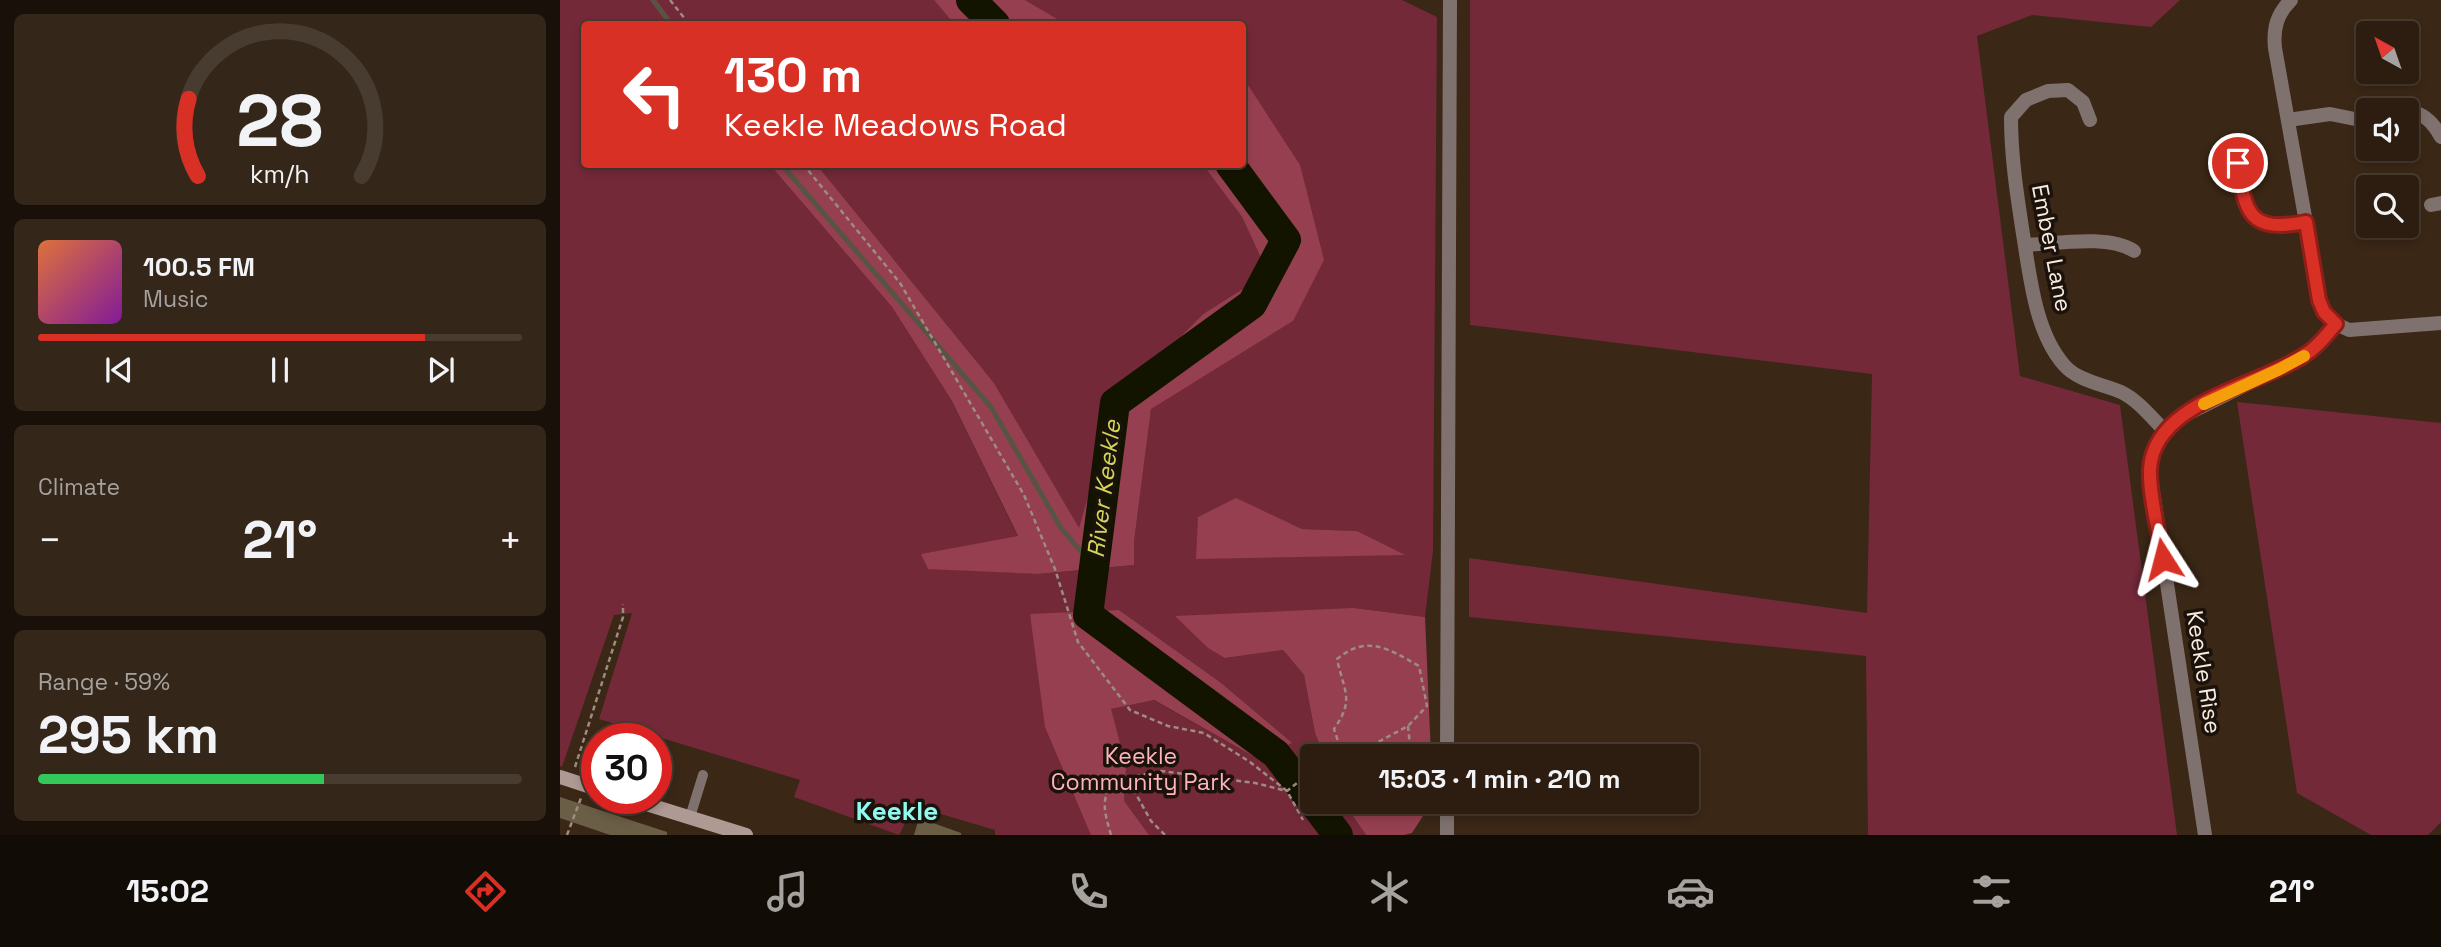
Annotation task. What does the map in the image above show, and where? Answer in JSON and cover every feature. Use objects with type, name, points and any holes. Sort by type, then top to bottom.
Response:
[{"type":"main road","points":[[672,812],[746,835]]},
{"type":"street","points":[[1447,744],[1450,0]]},
{"type":"street","points":[[2291,0],[2279,14],[2274,38],[2319,300],[2324,312],[2342,328],[2357,330],[2441,323]]},
{"type":"street","name":"Ember Lane","points":[[2090,120],[2083,102],[2067,90],[2048,91],[2026,100],[2011,117],[2013,169],[2033,297],[2052,348],[2065,366],[2080,378],[2123,393],[2142,407],[2165,431]]},
{"type":"street","points":[[2288,120],[2330,114],[2356,118]]},
{"type":"street","points":[[2419,115],[2434,124],[2441,137]]},
{"type":"street","points":[[2238,163],[2244,198],[2255,219],[2268,226],[2306,222]]},
{"type":"street","points":[[2025,245],[2108,242],[2123,244],[2133,251]]},
{"type":"street","name":"Keekle Rise","points":[[2205,835],[2151,478],[2152,455],[2165,431],[2188,412],[2306,355],[2336,324]]},
{"type":"street","points":[[1447,814],[1447,835]]},
{"type":"lane","points":[[690,817],[703,775]]},
{"type":"path","points":[[670,0],[687,21]]},
{"type":"path","points":[[806,168],[900,283],[1024,495],[1055,569],[1078,642],[1130,710],[1168,726],[1204,733],[1250,762],[1287,791],[1303,820]]},
{"type":"path","points":[[566,779],[623,617],[623,604]]},
{"type":"path","points":[[1339,744],[1334,729],[1348,703],[1337,659],[1348,650],[1365,644],[1391,650],[1419,666],[1427,706],[1408,726],[1374,744]]},
{"type":"path","points":[[1408,726],[1410,744]]},
{"type":"path","points":[[1111,835],[1105,815],[1105,793],[1115,778],[1161,771],[1255,783],[1287,791]]},
{"type":"path","points":[[1127,778],[1151,821],[1165,835]]},
{"type":"path","points":[[1287,791],[1300,781]]},
{"type":"path","points":[[567,835],[581,807]]},
{"type":"green space","name":"Keekle Community Park","points":[[560,0],[934,0],[952,21],[581,21],[581,168],[773,168],[892,307],[952,401],[1018,537],[922,554],[928,568],[1038,574],[1134,565],[1134,542],[1151,408],[1293,321],[1246,87],[1246,21],[1061,21],[1025,0],[1402,0],[1437,17],[1433,551],[1425,617],[1354,608],[1225,658],[1283,650],[1304,675],[1319,744],[1300,744],[1300,814],[1351,814],[1366,835],[995,835],[995,830],[914,806],[899,835],[794,797],[800,780],[672,741],[672,723],[612,723],[599,719],[632,613],[614,615],[562,767]],"holes":[[[1236,499],[1302,529],[1357,531],[1403,555],[1198,517]],[[1119,610],[1220,682],[1291,743],[1260,760],[1153,700],[1111,709],[1037,651],[1030,615]]]},
{"type":"green space","points":[[1470,0],[2180,0],[2151,27],[2032,15],[1977,36],[2020,376],[2120,405],[2177,835],[1868,835],[1866,656],[1469,617],[1469,558],[1867,613],[1872,374],[1470,325]]},
{"type":"green space","points":[[819,168],[1205,168],[1242,217],[1268,273],[1203,314],[1115,403],[1079,529],[994,383]]},
{"type":"green space","points":[[2237,402],[2441,423],[2441,822],[2428,835],[2371,835],[2297,793]]},
{"type":"shaded area","points":[[934,0],[1025,0],[1061,21],[952,21]]},
{"type":"shaded area","points":[[1246,82],[1300,165],[1324,260],[1293,321],[1151,409],[1134,542],[1134,565],[1038,574],[928,569],[921,554],[1018,536],[952,401],[892,307],[773,168],[819,168],[994,383],[1079,528],[1115,403],[1203,314],[1268,273],[1242,217],[1205,168],[1246,168]]},
{"type":"shaded area","points":[[1236,498],[1302,529],[1357,531],[1405,555],[1196,559],[1198,517]]},
{"type":"shaded area","points":[[1354,608],[1425,617],[1430,744],[1319,744],[1304,675],[1283,650],[1225,658],[1208,648],[1175,616]]},
{"type":"shaded area","points":[[1119,610],[1220,682],[1292,743],[1260,760],[1154,700],[1111,709],[1126,766],[1124,801],[1149,835],[1091,835],[1045,727],[1030,614]]},
{"type":"shaded area","points":[[1351,814],[1424,814],[1412,833],[1366,835]]},
{"type":"building","points":[[560,797],[581,804],[581,814],[612,814],[667,832],[667,835],[610,835],[560,818]]},
{"type":"building","points":[[919,818],[961,833],[961,835],[914,835]]},
{"type":"waterway","points":[[653,0],[669,21]]},
{"type":"waterway","name":"River Keekle","points":[[971,0],[992,21]]},
{"type":"waterway","points":[[784,168],[991,407],[1061,528],[1094,567]]},
{"type":"waterway","name":"River Keekle","points":[[1233,168],[1286,240],[1252,304],[1115,403],[1088,615],[1276,754],[1300,785]]},
{"type":"waterway","name":"River Keekle","points":[[1322,814],[1338,835]]},
{"type":"slow traffic","points":[[2204,404],[2304,356]]},
{"type":"district","name":"Keekle","points":[[897,811]]},
{"type":"route","points":[[2163,559],[2150,470],[2152,455],[2165,431],[2188,412],[2306,355],[2336,324],[2321,307],[2306,222],[2268,226],[2255,219],[2247,207],[2238,163]]}]
